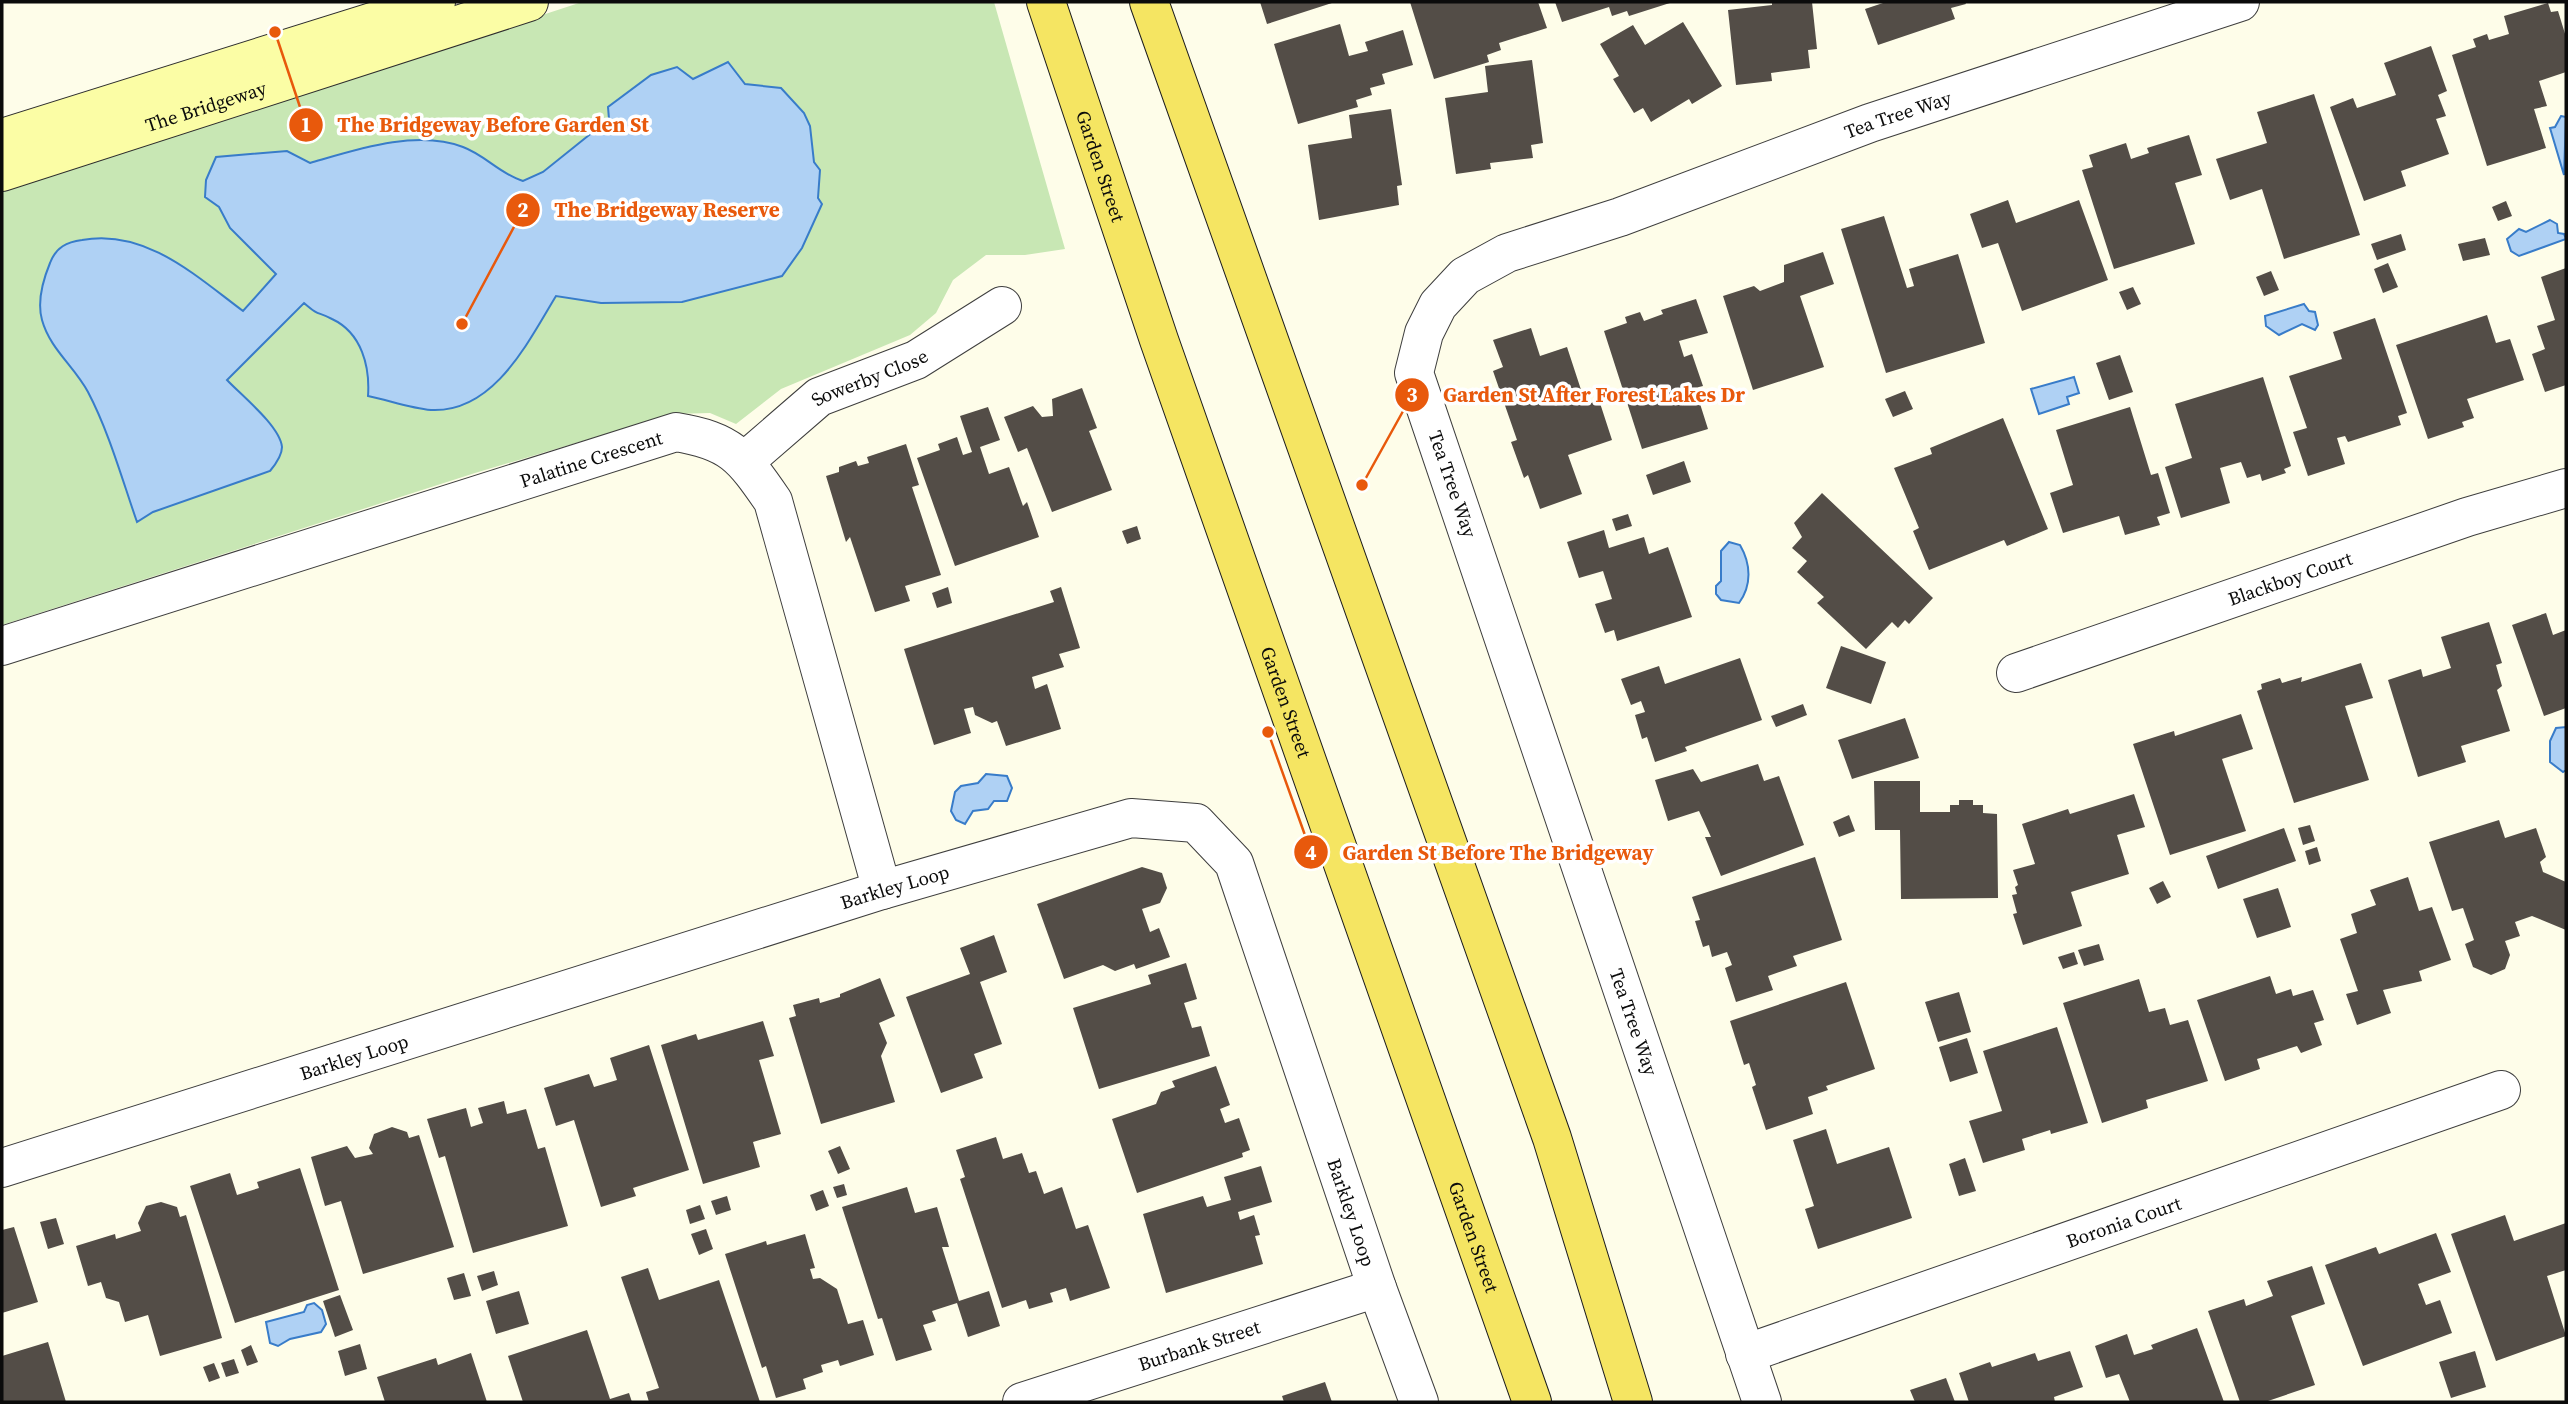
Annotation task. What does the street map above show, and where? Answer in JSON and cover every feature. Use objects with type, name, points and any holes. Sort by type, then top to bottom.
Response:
[{"type":"main road","name":"Garden Street","points":[[1045,2],[1158,340],[1532,1402]]},
{"type":"main road","points":[[1149,2],[1552,1138],[1633,1402]]},
{"type":"street","name":"The Bridgeway","points":[[2,138],[436,2]]},
{"type":"street","name":"The Bridgeway","points":[[2,172],[529,2]]},
{"type":"street","name":"Tea Tree Way","points":[[1762,1402],[1414,373],[1424,333],[1438,305],[1465,276],[1507,253],[1620,217],[1870,123],[2240,2]]},
{"type":"street","name":"Sowerby Close","points":[[745,461],[819,397],[916,360],[1002,306]]},
{"type":"street","name":"Palatine Crescent","points":[[2,646],[676,432],[709,437],[745,461],[773,501],[882,890]]},
{"type":"street","name":"Blackboy Court","points":[[2016,673],[2468,517],[2566,488]]},
{"type":"street","name":"Barkley Loop","points":[[2,1168],[882,890],[1131,818],[1196,823],[1234,863],[1377,1288],[1419,1402]]},
{"type":"street","name":"Boronia Court","points":[[1745,1354],[2501,1090]]},
{"type":"street","name":"Burbank Street","points":[[1022,1402],[1377,1288]]},
{"type":"green space","points":[[582,2],[994,2],[1065,249],[1025,255],[986,255],[953,280],[936,313],[910,335],[781,389],[736,424],[710,413],[673,414],[475,473],[2,625],[2,192]]},
{"type":"water","points":[[728,62],[745,84],[781,88],[804,113],[810,126],[814,162],[820,170],[818,198],[822,204],[802,248],[782,276],[682,302],[601,303],[556,296],[521,353],[491,387],[473,400],[453,408],[431,410],[368,396],[365,363],[351,333],[304,303],[227,380],[259,411],[280,439],[282,450],[274,466],[270,471],[153,512],[137,522],[96,407],[82,383],[56,349],[42,320],[40,299],[43,284],[52,258],[59,249],[77,241],[105,238],[148,248],[188,270],[243,311],[276,274],[230,228],[219,207],[205,197],[206,180],[216,157],[287,151],[310,163],[386,143],[426,140],[463,147],[523,181],[543,172],[609,119],[608,107],[651,75],[677,67],[693,79]]},
{"type":"water","points":[[2561,116],[2566,117],[2564,175],[2550,128],[2555,127]]},
{"type":"water","points":[[2550,220],[2557,224],[2558,233],[2564,234],[2566,239],[2519,256],[2511,251],[2507,239],[2519,229],[2526,232]]},
{"type":"water","points":[[2304,304],[2309,311],[2315,312],[2318,325],[2315,330],[2302,324],[2279,335],[2266,326],[2265,316]]},
{"type":"water","points":[[2074,377],[2079,393],[2067,397],[2069,404],[2039,414],[2031,389]]},
{"type":"water","points":[[1729,542],[1740,545],[1748,567],[1748,582],[1739,603],[1721,600],[1716,594],[1716,586],[1721,581],[1721,551]]},
{"type":"water","points":[[2566,727],[2566,770],[2563,772],[2550,762],[2550,741],[2556,728]]},
{"type":"water","points":[[986,774],[1007,776],[1012,788],[1007,801],[994,801],[988,809],[973,811],[965,824],[956,820],[951,811],[955,792],[961,786],[978,783]]},
{"type":"water","points":[[314,1303],[322,1310],[326,1324],[321,1332],[290,1339],[278,1346],[270,1343],[266,1322],[304,1312],[307,1305]]},
{"type":"building","points":[[1260,2],[1335,2],[1267,24]]},
{"type":"building","points":[[1410,2],[1538,2],[1547,28],[1499,43],[1501,50],[1487,55],[1489,62],[1434,79]]},
{"type":"building","points":[[1555,2],[1673,2],[1629,16],[1627,11],[1612,16],[1609,7],[1562,22]]},
{"type":"building","points":[[1772,2],[1812,2],[1817,49],[1808,50],[1810,68],[1771,73],[1772,81],[1736,85],[1728,10],[1772,5]]},
{"type":"building","points":[[1886,2],[1966,4],[1951,8],[1955,19],[1878,45],[1865,9]]},
{"type":"building","points":[[2548,3],[2551,12],[2558,11],[2566,37],[2566,72],[2539,81],[2547,106],[2534,109],[2546,148],[2487,166],[2452,55],[2476,47],[2473,39],[2487,34],[2489,40],[2509,34],[2504,16]]},
{"type":"building","points":[[1683,22],[1722,86],[1692,104],[1689,99],[1651,122],[1643,108],[1634,113],[1613,79],[1619,76],[1600,44],[1633,25],[1645,45]]},
{"type":"building","points":[[1340,24],[1349,56],[1368,51],[1365,42],[1403,30],[1413,65],[1382,74],[1385,84],[1370,88],[1372,95],[1356,100],[1358,107],[1298,124],[1274,44]]},
{"type":"building","points":[[2431,46],[2447,91],[2438,95],[2446,116],[2436,119],[2449,154],[2401,171],[2406,186],[2364,201],[2330,107],[2353,98],[2357,108],[2396,95],[2384,63]]},
{"type":"building","points":[[1532,60],[1543,143],[1531,145],[1533,158],[1490,163],[1491,169],[1456,174],[1445,98],[1488,92],[1485,66]]},
{"type":"building","points":[[2314,94],[2360,235],[2284,259],[2262,189],[2230,200],[2216,159],[2267,143],[2257,112]]},
{"type":"building","points":[[1391,109],[1402,185],[1397,186],[1399,205],[1319,220],[1308,145],[1352,138],[1349,115]]},
{"type":"building","points":[[2189,135],[2202,175],[2175,183],[2195,244],[2114,269],[2082,170],[2093,167],[2089,155],[2126,143],[2131,159],[2149,153],[2147,148]]},
{"type":"building","points":[[2008,200],[2016,223],[2079,200],[2108,280],[2022,311],[1998,243],[1982,248],[1970,214]]},
{"type":"building","points":[[2506,201],[2512,216],[2498,221],[2492,207]]},
{"type":"building","points":[[1884,216],[1907,288],[1914,286],[1909,269],[1958,254],[1985,343],[1886,373],[1841,229]]},
{"type":"building","points":[[2401,234],[2406,250],[2377,260],[2371,244]]},
{"type":"building","points":[[2485,238],[2490,255],[2463,261],[2458,244]]},
{"type":"building","points":[[1823,252],[1834,284],[1800,296],[1824,367],[1753,390],[1723,296],[1754,286],[1760,291],[1784,282],[1784,265]]},
{"type":"building","points":[[2388,263],[2398,287],[2383,293],[2374,269]]},
{"type":"building","points":[[2566,268],[2566,385],[2545,392],[2532,354],[2545,349],[2537,326],[2555,320],[2541,277]]},
{"type":"building","points":[[2271,271],[2279,290],[2264,296],[2256,277]]},
{"type":"building","points":[[2133,287],[2141,304],[2127,310],[2119,292]]},
{"type":"building","points":[[1696,299],[1708,333],[1679,341],[1684,357],[1692,354],[1703,386],[1695,388],[1708,429],[1642,449],[1604,331],[1627,323],[1625,317],[1640,312],[1644,321],[1663,314],[1661,310]]},
{"type":"building","points":[[2487,315],[2496,343],[2510,339],[2524,380],[2467,399],[2474,418],[2462,422],[2464,427],[2428,439],[2396,345]]},
{"type":"building","points":[[2375,318],[2407,413],[2398,416],[2401,425],[2348,442],[2345,436],[2337,438],[2345,464],[2308,476],[2293,432],[2307,428],[2289,376],[2342,359],[2333,332]]},
{"type":"building","points":[[1531,328],[1540,356],[1567,347],[1586,405],[1599,400],[1612,440],[1568,455],[1582,494],[1540,509],[1528,475],[1524,478],[1511,442],[1517,440],[1493,371],[1503,367],[1493,340]]},
{"type":"building","points":[[2120,355],[2133,392],[2109,400],[2096,363]]},
{"type":"building","points":[[2263,377],[2291,466],[2284,469],[2286,473],[2262,481],[2260,474],[2247,478],[2241,462],[2220,468],[2230,503],[2181,518],[2165,467],[2192,458],[2175,404]]},
{"type":"building","points":[[1082,388],[1097,428],[1089,431],[1112,490],[1052,512],[1027,448],[1018,452],[1004,417],[1033,406],[1042,417],[1053,416],[1052,399]]},
{"type":"building","points":[[1905,391],[1913,409],[1893,417],[1885,399]]},
{"type":"building","points":[[988,407],[1000,440],[980,447],[989,474],[1009,467],[1023,506],[1027,502],[1039,537],[955,566],[917,458],[940,450],[938,444],[957,437],[963,455],[972,452],[960,416]]},
{"type":"building","points":[[2130,407],[2151,475],[2158,473],[2170,513],[2157,517],[2160,525],[2125,535],[2119,516],[2063,533],[2050,493],[2073,485],[2056,430]]},
{"type":"building","points":[[2003,418],[2048,529],[2007,546],[2004,540],[1929,570],[1913,531],[1919,528],[1894,468],[1932,454],[1930,448]]},
{"type":"building","points":[[906,444],[919,485],[912,487],[941,575],[905,586],[910,601],[875,612],[850,537],[846,542],[826,476],[839,472],[839,467],[856,461],[858,466],[869,463],[867,457]]},
{"type":"building","points":[[1684,461],[1691,482],[1653,495],[1646,475]]},
{"type":"building","points":[[1822,493],[1933,598],[1909,624],[1905,620],[1898,628],[1892,622],[1866,649],[1817,603],[1824,597],[1797,572],[1807,561],[1792,548],[1802,537],[1794,523]]},
{"type":"building","points":[[1628,514],[1632,526],[1616,531],[1612,519]]},
{"type":"building","points":[[1137,526],[1141,539],[1127,544],[1122,531]]},
{"type":"building","points":[[1604,530],[1609,548],[1644,537],[1649,554],[1668,547],[1692,617],[1617,641],[1614,630],[1605,633],[1595,604],[1612,599],[1603,571],[1579,578],[1567,542]]},
{"type":"building","points":[[948,587],[952,603],[937,608],[932,593]]},
{"type":"building","points":[[1061,587],[1080,648],[1059,654],[1064,667],[1032,677],[1035,689],[1047,684],[1061,729],[1006,746],[997,721],[992,723],[975,715],[973,707],[964,709],[971,733],[934,745],[904,649],[1054,602],[1050,591]]},
{"type":"building","points":[[2546,613],[2553,635],[2566,630],[2566,708],[2544,716],[2512,625]]},
{"type":"building","points":[[2489,622],[2502,663],[2496,665],[2502,686],[2497,690],[2510,731],[2461,746],[2466,762],[2418,777],[2388,680],[2421,669],[2423,677],[2451,668],[2441,637]]},
{"type":"building","points":[[1841,646],[1886,662],[1871,704],[1826,688]]},
{"type":"building","points":[[1740,658],[1762,720],[1685,747],[1687,751],[1655,762],[1647,737],[1642,739],[1635,715],[1645,712],[1641,701],[1631,705],[1621,679],[1659,666],[1665,684]]},
{"type":"building","points":[[2361,663],[2373,698],[2345,706],[2369,780],[2294,803],[2257,691],[2262,689],[2261,684],[2280,678],[2282,683],[2302,677],[2301,682]]},
{"type":"building","points":[[1803,704],[1807,715],[1776,727],[1771,716]]},
{"type":"building","points":[[2241,714],[2253,749],[2222,759],[2246,831],[2170,855],[2133,744],[2174,731],[2175,736]]},
{"type":"building","points":[[1905,718],[1919,758],[1852,779],[1838,740]]},
{"type":"building","points":[[1758,764],[1764,781],[1779,776],[1804,845],[1721,876],[1705,837],[1711,837],[1699,811],[1668,821],[1655,780],[1693,769],[1701,782]]},
{"type":"building","points":[[1874,781],[1920,781],[1920,812],[1950,812],[1950,805],[1959,805],[1959,800],[1973,800],[1973,805],[1983,805],[1983,813],[1997,814],[1998,898],[1901,899],[1900,830],[1875,830]]},
{"type":"building","points":[[2134,794],[2145,827],[2117,835],[2129,874],[2071,892],[2082,926],[2023,945],[2013,914],[2017,913],[2012,895],[2017,894],[2015,887],[2018,885],[2013,870],[2035,864],[2022,824],[2068,809],[2070,814]]},
{"type":"building","points":[[1849,815],[1855,831],[1839,837],[1833,822]]},
{"type":"building","points":[[2499,820],[2505,838],[2536,828],[2546,857],[2540,862],[2543,872],[2566,882],[2566,930],[2532,916],[2515,922],[2520,936],[2505,941],[2510,955],[2505,969],[2491,975],[2473,967],[2465,944],[2474,940],[2463,908],[2452,911],[2429,842]]},
{"type":"building","points":[[2310,825],[2315,841],[2303,845],[2298,828]]},
{"type":"building","points":[[2284,828],[2296,861],[2218,889],[2206,856]]},
{"type":"building","points":[[2317,847],[2321,861],[2309,865],[2305,851]]},
{"type":"building","points":[[1815,857],[1842,940],[1793,956],[1797,966],[1768,976],[1773,990],[1736,1002],[1725,968],[1732,965],[1727,952],[1712,957],[1709,945],[1703,947],[1695,921],[1700,920],[1692,897]]},
{"type":"building","points":[[1142,867],[1162,873],[1167,888],[1160,903],[1142,909],[1150,932],[1159,928],[1170,957],[1136,969],[1134,964],[1115,971],[1103,965],[1064,979],[1037,904]]},
{"type":"building","points":[[2408,877],[2419,911],[2432,907],[2451,960],[2419,971],[2422,981],[2383,990],[2391,1013],[2357,1025],[2346,994],[2358,991],[2340,939],[2357,933],[2351,914],[2376,905],[2370,890]]},
{"type":"building","points":[[2163,881],[2171,897],[2157,904],[2149,888]]},
{"type":"building","points":[[2278,888],[2291,927],[2257,938],[2243,899]]},
{"type":"building","points":[[994,935],[1007,972],[980,982],[1002,1044],[974,1054],[983,1078],[941,1093],[906,997],[970,974],[960,948]]},
{"type":"building","points":[[2099,944],[2104,960],[2084,966],[2078,950]]},
{"type":"building","points":[[2074,952],[2078,964],[2063,969],[2058,957]]},
{"type":"building","points":[[1186,963],[1197,999],[1184,1003],[1192,1028],[1201,1026],[1210,1056],[1099,1089],[1073,1008],[1151,984],[1148,975]]},
{"type":"building","points":[[2270,976],[2276,994],[2291,989],[2293,996],[2313,990],[2324,1020],[2314,1023],[2322,1045],[2301,1053],[2297,1046],[2257,1059],[2260,1069],[2225,1081],[2197,1000]]},
{"type":"building","points":[[880,978],[895,1016],[879,1023],[887,1043],[881,1056],[895,1102],[821,1124],[789,1018],[796,1016],[793,1005],[819,998],[820,1003],[840,997],[840,994]]},
{"type":"building","points":[[2139,979],[2149,1012],[2165,1008],[2170,1025],[2188,1020],[2208,1081],[2146,1100],[2148,1108],[2102,1123],[2063,1003]]},
{"type":"building","points":[[1846,982],[1875,1069],[1826,1086],[1828,1090],[1808,1097],[1813,1114],[1766,1130],[1752,1087],[1756,1085],[1749,1063],[1744,1065],[1730,1021]]},
{"type":"building","points":[[1959,992],[1971,1032],[1938,1042],[1925,1002]]},
{"type":"building","points":[[763,1021],[774,1056],[759,1060],[781,1134],[753,1142],[760,1167],[703,1184],[661,1045],[696,1034],[698,1040]]},
{"type":"building","points":[[2057,1027],[2088,1123],[2051,1134],[2050,1130],[2022,1139],[2025,1150],[1983,1163],[1969,1121],[2002,1111],[1983,1051]]},
{"type":"building","points":[[1967,1038],[1978,1073],[1950,1082],[1939,1047]]},
{"type":"building","points":[[649,1045],[689,1170],[633,1188],[636,1196],[601,1207],[574,1120],[556,1126],[544,1088],[589,1074],[594,1087],[617,1080],[610,1058]]},
{"type":"building","points":[[1216,1066],[1230,1105],[1220,1109],[1225,1123],[1239,1118],[1250,1150],[1242,1153],[1243,1157],[1137,1193],[1112,1119],[1156,1104],[1161,1092],[1175,1087],[1172,1081]]},
{"type":"building","points":[[504,1101],[507,1114],[526,1109],[538,1149],[545,1147],[568,1226],[473,1253],[445,1156],[439,1158],[427,1119],[466,1108],[471,1127],[483,1123],[478,1108]]},
{"type":"building","points":[[392,1127],[407,1132],[409,1138],[419,1135],[454,1247],[363,1274],[341,1201],[325,1206],[311,1157],[347,1146],[355,1158],[373,1154],[369,1148],[374,1134]]},
{"type":"building","points":[[1826,1129],[1837,1164],[1889,1147],[1912,1218],[1818,1249],[1805,1209],[1814,1206],[1793,1140]]},
{"type":"building","points":[[996,1137],[1003,1159],[1022,1153],[1029,1173],[1036,1171],[1044,1194],[1062,1187],[1076,1229],[1088,1225],[1110,1288],[1070,1301],[1066,1288],[1050,1293],[1053,1302],[1029,1309],[1026,1300],[1002,1308],[960,1179],[965,1177],[956,1150]]},
{"type":"building","points":[[840,1146],[850,1169],[838,1174],[828,1151]]},
{"type":"building","points":[[1965,1158],[1976,1191],[1959,1196],[1949,1164]]},
{"type":"building","points":[[1261,1166],[1272,1202],[1238,1212],[1240,1220],[1254,1215],[1260,1235],[1255,1236],[1263,1264],[1166,1293],[1143,1214],[1203,1196],[1207,1207],[1231,1200],[1224,1177]]},
{"type":"building","points":[[300,1168],[339,1290],[235,1323],[190,1186],[230,1173],[237,1195],[259,1188],[257,1182]]},
{"type":"building","points":[[844,1184],[847,1195],[837,1198],[833,1187]]},
{"type":"building","points":[[907,1187],[915,1213],[937,1207],[949,1247],[942,1247],[959,1301],[989,1291],[1000,1326],[968,1337],[957,1303],[932,1311],[936,1321],[923,1325],[932,1350],[896,1361],[882,1318],[878,1319],[842,1207]]},
{"type":"building","points":[[823,1190],[829,1206],[816,1211],[810,1195]]},
{"type":"building","points":[[727,1196],[731,1210],[716,1215],[711,1201]]},
{"type":"building","points":[[161,1202],[177,1207],[180,1217],[186,1215],[222,1338],[160,1356],[148,1315],[125,1322],[119,1302],[106,1298],[101,1282],[88,1286],[76,1246],[115,1234],[116,1239],[141,1231],[138,1223],[146,1206]]},
{"type":"building","points":[[700,1205],[705,1219],[690,1224],[686,1210]]},
{"type":"building","points":[[2505,1215],[2514,1241],[2566,1223],[2566,1270],[2547,1276],[2566,1336],[2496,1361],[2451,1234]]},
{"type":"building","points":[[56,1218],[64,1244],[48,1249],[40,1222]]},
{"type":"building","points":[[14,1227],[38,1302],[2,1313],[2,1230]]},
{"type":"building","points":[[706,1229],[713,1249],[699,1255],[691,1234]]},
{"type":"building","points":[[2436,1233],[2451,1272],[2418,1284],[2426,1305],[2440,1300],[2452,1333],[2363,1366],[2325,1265],[2376,1247],[2379,1254]]},
{"type":"building","points":[[805,1234],[815,1268],[810,1269],[813,1279],[820,1278],[837,1289],[848,1324],[863,1320],[874,1355],[840,1366],[838,1360],[821,1365],[823,1372],[803,1379],[806,1389],[776,1398],[766,1366],[762,1368],[725,1254],[766,1241],[767,1245]]},
{"type":"building","points":[[2312,1266],[2325,1304],[2291,1316],[2315,1385],[2265,1402],[2240,1402],[2208,1311],[2244,1299],[2246,1306],[2273,1296],[2267,1281]]},
{"type":"building","points":[[648,1268],[659,1300],[719,1280],[760,1402],[649,1402],[646,1392],[659,1388],[621,1277]]},
{"type":"building","points":[[494,1271],[498,1285],[482,1291],[477,1276]]},
{"type":"building","points":[[464,1273],[471,1296],[454,1300],[447,1278]]},
{"type":"building","points":[[519,1291],[529,1324],[496,1334],[486,1301]]},
{"type":"building","points":[[340,1295],[353,1330],[335,1337],[323,1301]]},
{"type":"building","points":[[2197,1328],[2224,1402],[2130,1402],[2119,1374],[2106,1378],[2095,1346],[2127,1334],[2134,1355],[2153,1349],[2151,1345]]},
{"type":"building","points":[[587,1330],[610,1399],[629,1393],[632,1402],[523,1402],[508,1356]]},
{"type":"building","points":[[48,1342],[66,1402],[2,1402],[2,1356]]},
{"type":"building","points":[[360,1344],[367,1369],[345,1376],[338,1351]]},
{"type":"building","points":[[251,1345],[258,1362],[247,1366],[241,1350]]},
{"type":"building","points":[[2070,1351],[2083,1387],[2054,1397],[2055,1402],[1969,1402],[1959,1373],[1990,1362],[1992,1367],[2035,1353],[2038,1361]]},
{"type":"building","points":[[2475,1351],[2486,1387],[2451,1398],[2439,1362]]},
{"type":"building","points":[[471,1353],[487,1402],[385,1402],[377,1377],[436,1358],[438,1365]]},
{"type":"building","points":[[234,1359],[239,1373],[226,1377],[221,1363]]},
{"type":"building","points":[[214,1363],[220,1378],[209,1382],[203,1367]]},
{"type":"building","points":[[1946,1378],[1955,1402],[1915,1402],[1910,1390]]},
{"type":"building","points":[[1325,1382],[1332,1402],[1284,1402],[1282,1396]]},
{"type":"place","name":"The Bridgeway Before Garden St","points":[[275,32]]},
{"type":"place","name":"The Bridgeway Reserve","points":[[462,324]]},
{"type":"place","name":"Garden St After Forest Lakes Dr","points":[[1362,485]]},
{"type":"place","name":"Garden St Before The Bridgeway","points":[[1268,732]]}]
